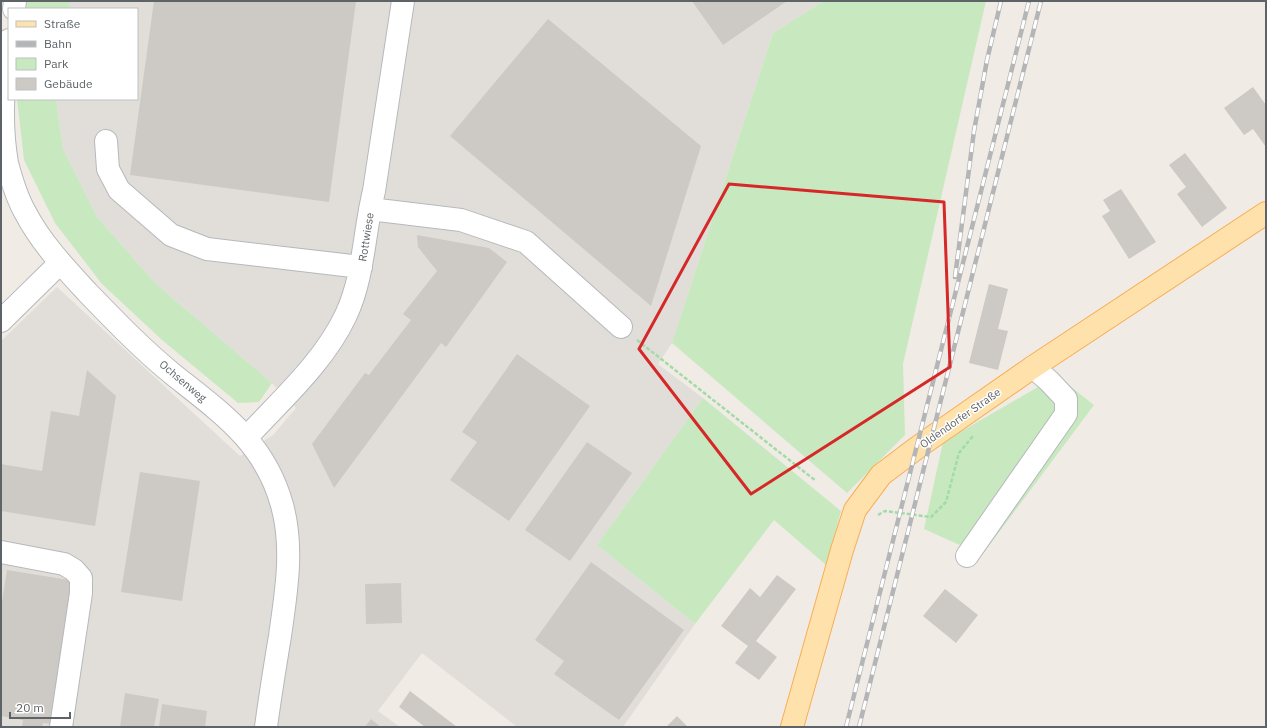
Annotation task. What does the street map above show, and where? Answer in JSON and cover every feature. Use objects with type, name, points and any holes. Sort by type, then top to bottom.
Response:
[{"type":"main road","name":"Oldendorfer Straße","points":[[792,727],[855,510],[881,475],[918,447],[1033,367],[1266,213]]},
{"type":"street","name":"Rottwiese","points":[[247,437],[321,355],[346,314],[361,267],[403,1]]},
{"type":"street","name":"Ochsenweg","points":[[8,44],[3,61],[2,122],[7,162],[24,210],[60,263],[118,324],[170,372],[229,419],[247,437],[272,477],[282,504],[287,527],[289,562],[286,593],[266,727]]},
{"type":"street","points":[[106,141],[108,169],[119,190],[171,235],[207,249],[361,267]]},
{"type":"street","points":[[370,209],[461,220],[526,242],[621,327]]},
{"type":"street","points":[[1,321],[60,263]]},
{"type":"street","points":[[967,556],[1066,414],[1066,399],[1050,381],[1033,367]]},
{"type":"street","points":[[1,552],[64,564],[74,570],[82,578],[82,593],[61,727]]},
{"type":"path","points":[[621,327],[816,481]]},
{"type":"path","points":[[873,520],[884,511],[931,517],[946,502],[959,453],[977,431]]},
{"type":"highlighted area","points":[[729,184],[944,202],[950,367],[751,494],[639,349]]},
{"type":"shaded area","points":[[70,1],[824,1],[773,33],[672,343],[658,364],[703,398],[597,545],[695,624],[623,727],[517,727],[422,653],[378,711],[400,727],[1,727],[1,341],[57,287],[240,456],[273,435],[296,408],[272,383],[156,284],[97,217],[63,149],[56,100],[138,100],[138,8],[69,8]]},
{"type":"green space","points":[[27,1],[70,1],[69,8],[26,8]]},
{"type":"green space","points":[[824,1],[986,1],[903,364],[905,435],[847,493],[672,343],[773,33]]},
{"type":"green space","points":[[17,100],[56,100],[63,149],[97,217],[156,284],[272,383],[259,402],[238,403],[162,340],[102,284],[55,223],[24,160]]},
{"type":"green space","points":[[1057,376],[1094,405],[982,555],[924,529],[943,442]]},
{"type":"green space","points":[[703,398],[841,511],[826,565],[774,520],[695,624],[597,545]]},
{"type":"building","points":[[154,1],[356,1],[329,202],[130,175]]},
{"type":"building","points":[[692,1],[787,1],[723,45]]},
{"type":"building","points":[[548,19],[701,146],[651,306],[450,136]]},
{"type":"building","points":[[1253,87],[1266,105],[1266,147],[1253,129],[1244,135],[1224,108]]},
{"type":"building","points":[[1185,153],[1227,208],[1202,227],[1177,194],[1186,187],[1169,165]]},
{"type":"building","points":[[1121,189],[1156,242],[1129,259],[1102,216],[1110,211],[1103,200]]},
{"type":"building","points":[[417,235],[489,248],[507,262],[446,347],[441,343],[334,488],[312,444],[365,373],[369,375],[411,320],[403,314],[437,271],[418,247]]},
{"type":"building","points":[[989,284],[1008,289],[998,329],[1008,331],[998,370],[969,363]]},
{"type":"building","points":[[517,354],[590,406],[509,521],[450,480],[477,442],[462,432]]},
{"type":"building","points":[[87,370],[116,396],[95,526],[1,511],[1,464],[42,471],[51,411],[79,416]]},
{"type":"building","points":[[587,442],[632,473],[570,561],[525,530]]},
{"type":"building","points":[[140,472],[200,481],[182,601],[121,592]]},
{"type":"building","points":[[591,562],[684,630],[619,720],[554,674],[564,661],[535,640]]},
{"type":"building","points":[[7,570],[75,581],[52,724],[43,723],[42,727],[22,727],[23,720],[1,716],[1,608]]},
{"type":"building","points":[[777,575],[796,589],[756,641],[777,657],[759,680],[735,663],[748,646],[721,626],[750,588],[760,597]]},
{"type":"building","points":[[401,583],[402,623],[366,624],[365,584]]},
{"type":"building","points":[[945,589],[978,615],[956,643],[923,616]]},
{"type":"building","points":[[410,691],[457,727],[425,727],[399,707]]},
{"type":"building","points":[[125,693],[159,699],[154,727],[120,727]]},
{"type":"building","points":[[162,704],[207,711],[205,727],[159,727]]},
{"type":"building","points":[[677,716],[688,727],[666,727]]},
{"type":"building","points":[[371,719],[381,727],[365,727]]},
{"type":"railway","points":[[955,277],[974,131],[987,60],[1001,1]]},
{"type":"railway","points":[[846,727],[1029,1]]},
{"type":"railway","points":[[859,727],[1041,1]]}]
